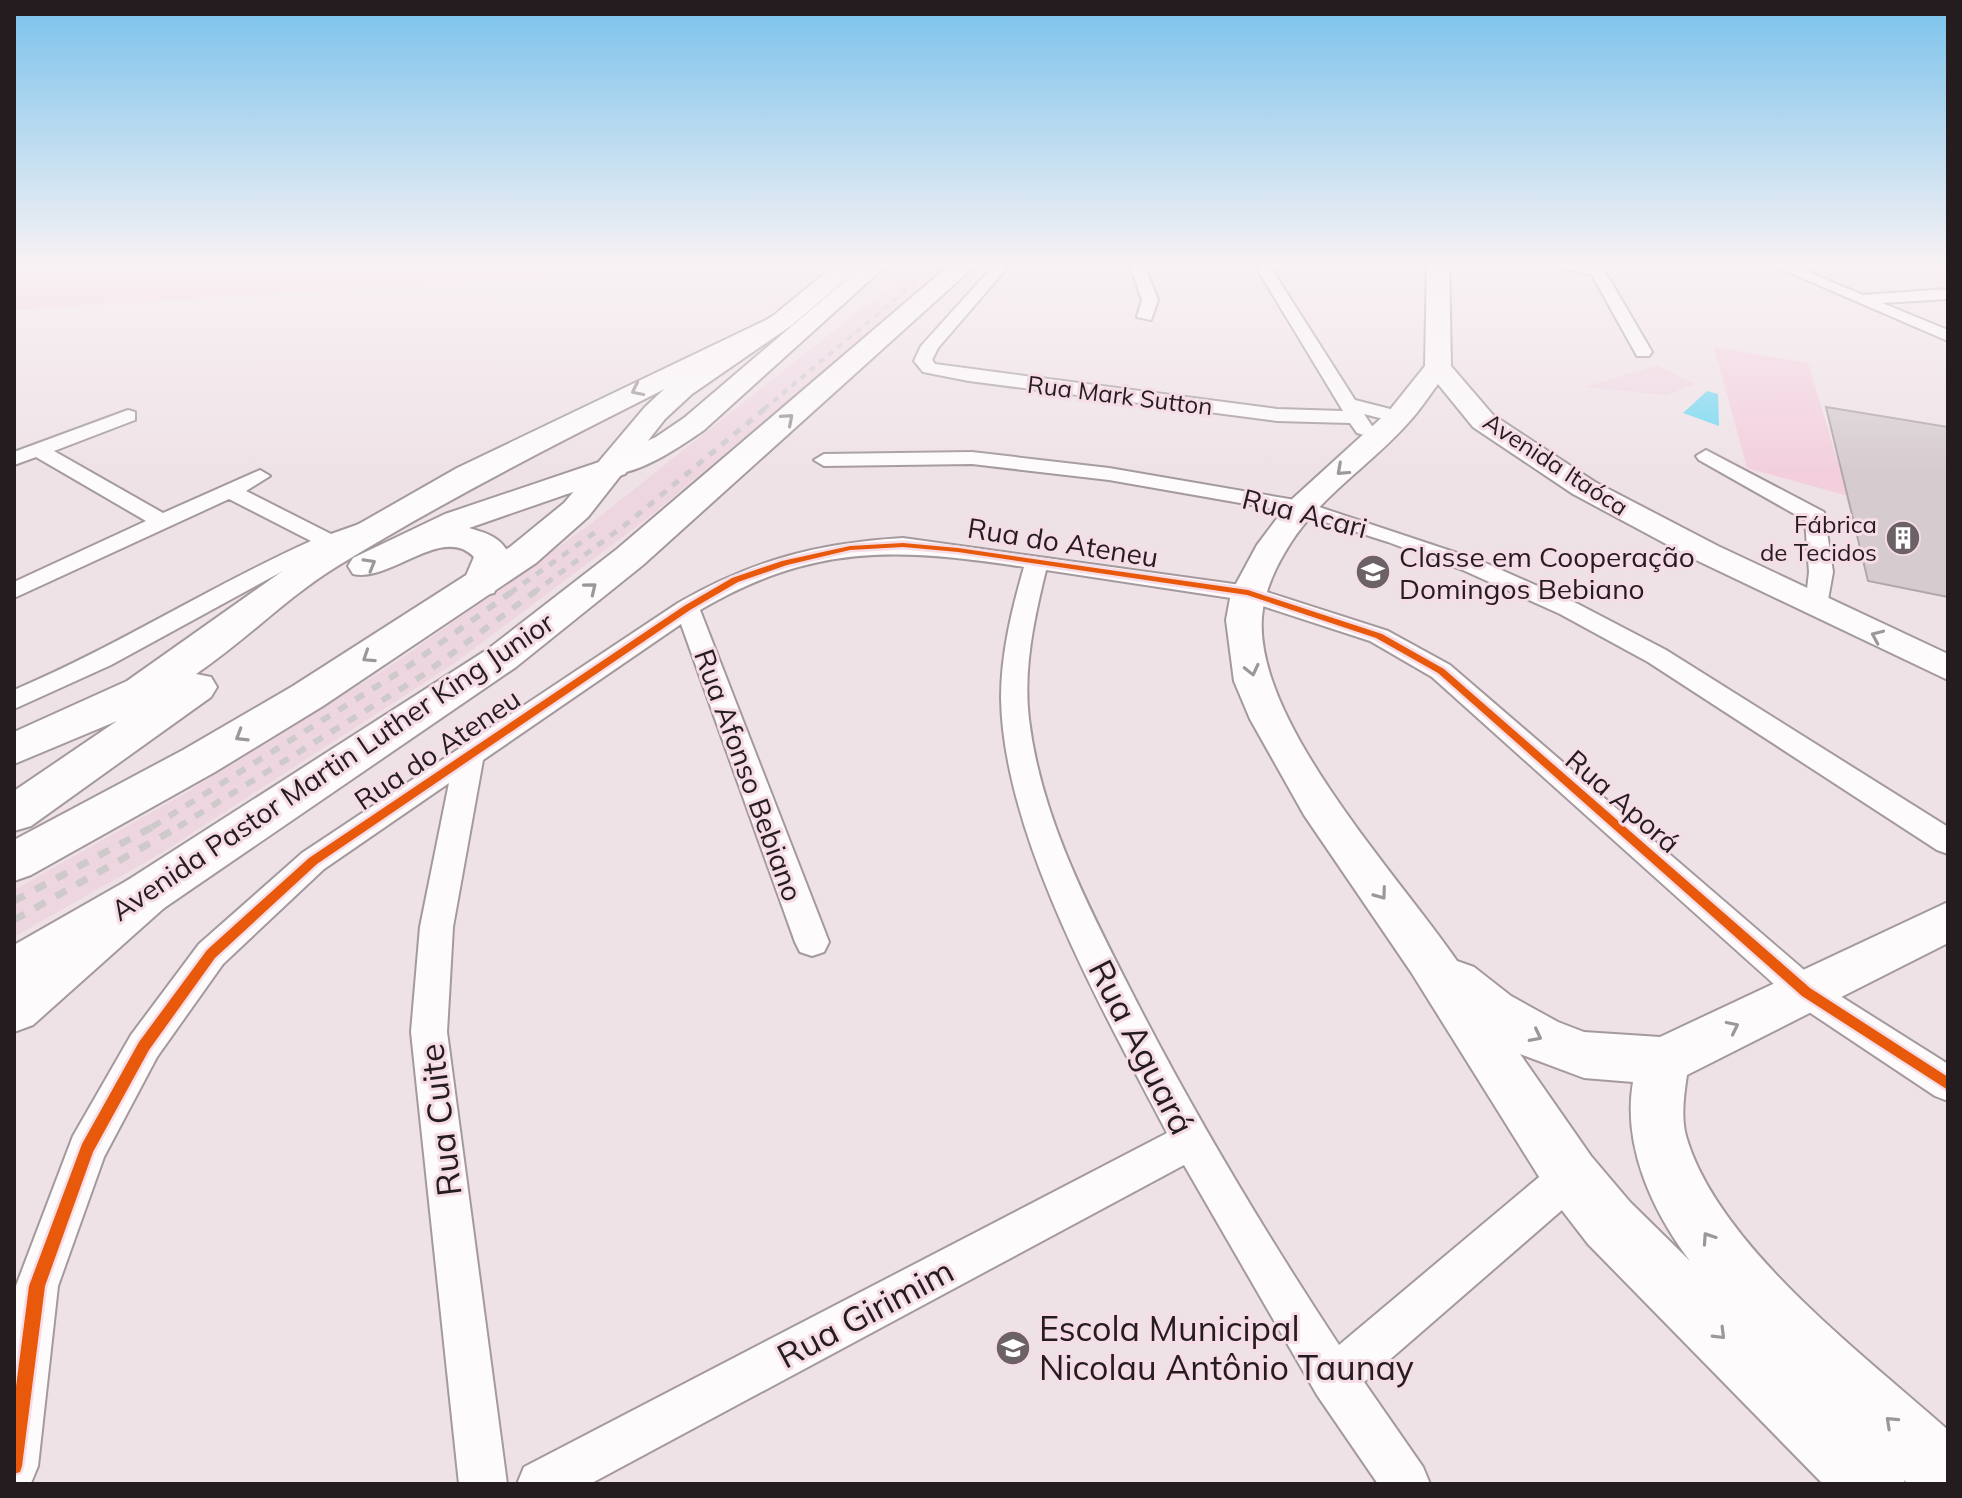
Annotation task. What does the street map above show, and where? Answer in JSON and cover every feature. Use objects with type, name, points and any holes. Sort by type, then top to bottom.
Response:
[{"type":"main road","points":[[14,814],[193,690],[323,594],[393,534],[526,445],[759,332]]},
{"type":"main road","points":[[14,862],[199,761],[308,696],[481,585],[551,532],[614,467],[655,413],[682,388],[765,332]]},
{"type":"main road","points":[[14,722],[82,695],[393,534],[614,467],[666,443],[694,424],[796,332]]},
{"type":"main road","name":"Avenida Pastor Martin Luther King Junior","points":[[14,972],[146,894],[502,658],[630,557],[887,332]]},
{"type":"main road","points":[[1438,332],[1438,367],[1399,417],[1301,507],[1257,571],[1248,593],[1244,620],[1253,681],[1269,719],[1319,804],[1428,958],[1571,1176],[1609,1223],[1871,1484]]},
{"type":"main road","name":"Avenida Itaóca","points":[[1438,367],[1483,421],[1584,488],[1817,606],[1948,668]]},
{"type":"main road","points":[[1399,417],[1442,415],[1483,421]]},
{"type":"main road","points":[[524,496],[568,474],[583,461],[584,455],[564,446],[526,445]]},
{"type":"main road","points":[[393,534],[480,542],[489,548],[492,557],[481,585]]},
{"type":"main road","points":[[14,749],[142,691],[189,660],[272,594]]},
{"type":"main road","points":[[14,793],[193,690]]},
{"type":"main road","points":[[14,1008],[146,894]]},
{"type":"main road","points":[[1428,958],[1493,1011],[1541,1039],[1584,1055],[1663,1061],[1948,921]]},
{"type":"main road","points":[[1663,1061],[1656,1097],[1658,1134],[1677,1186],[1709,1243],[1773,1313],[1948,1475]]},
{"type":"street","name":"Rua Mark Sutton","points":[[943,332],[930,346],[923,361],[929,368],[969,376],[1277,415],[1352,411]]},
{"type":"street","points":[[1303,332],[1374,442]]},
{"type":"street","points":[[1632,332],[1643,352]]},
{"type":"street","points":[[1352,411],[1399,417]]},
{"type":"street","points":[[14,459],[128,416]]},
{"type":"street","points":[[38,450],[163,522]]},
{"type":"street","name":"Rua Acari","points":[[824,460],[926,456],[988,459],[1109,474],[1301,507],[1460,561],[1569,609],[1657,656],[1948,842]]},
{"type":"street","points":[[1706,456],[1816,517],[1821,572],[1817,606]]},
{"type":"street","points":[[14,591],[260,476]]},
{"type":"street","points":[[230,491],[328,541]]},
{"type":"street","points":[[14,700],[328,541],[393,534]]},
{"type":"street","name":"Rua do Ateneu","points":[[14,1466],[37,1286],[87,1149],[144,1046],[211,954],[313,861],[687,608],[735,580],[850,548],[917,546],[1248,593]]},
{"type":"street","name":"Rua Aguará","points":[[1036,563],[1022,614],[1013,671],[1018,741],[1047,840],[1091,945],[1189,1142],[1333,1379],[1406,1484]]},
{"type":"street","name":"Rua Aporá","points":[[1248,593],[1379,636],[1441,671],[1806,992],[1948,1084]]},
{"type":"street","name":"Rua Afonso Bebiano","points":[[687,608],[812,942]]},
{"type":"street","name":"Rua Cuite","points":[[469,758],[440,888],[429,962],[429,1032],[483,1484]]},
{"type":"street","name":"Rua Girimim","points":[[541,1484],[1189,1142]]},
{"type":"street","points":[[1333,1379],[1571,1176]]},
{"type":"shaded area","points":[[833,332],[870,332],[652,515],[455,663],[160,854],[14,937],[14,890],[184,794],[398,661],[585,528]]},
{"type":"shaded area","points":[[1714,347],[1808,363],[1848,496],[1747,468]]},
{"type":"shaded area","points":[[1657,365],[1695,384],[1666,395],[1585,387]]},
{"type":"water","points":[[1707,391],[1718,394],[1719,426],[1683,413]]},
{"type":"building","name":"Fábrica de Tecidos","points":[[1826,407],[1948,427],[1948,597],[1868,581]]},
{"type":"railway","points":[[764,409],[856,332]]},
{"type":"railway","points":[[533,593],[629,522],[767,407]]},
{"type":"railway","points":[[510,593],[597,531]]},
{"type":"railway","points":[[152,827],[406,668],[513,591]]},
{"type":"railway","points":[[178,827],[423,675],[536,591]]},
{"type":"railway","points":[[14,901],[156,825]]},
{"type":"railway","points":[[14,920],[182,825]]},
{"type":"cycle path","points":[[14,1466],[37,1286],[87,1149],[144,1046],[211,954],[313,861],[687,608],[735,580],[785,563],[850,548],[903,545],[958,550],[1248,593],[1379,636],[1441,671],[1806,992],[1948,1084]]},
{"type":"place","name":"Fábrica de Tecidos","points":[[1903,538]]},
{"type":"place","name":"Classe em Cooperação Domingos Bebiano","points":[[1373,572]]},
{"type":"place","name":"Escola Municipal Nicolau Antônio Taunay","points":[[1013,1348]]}]
